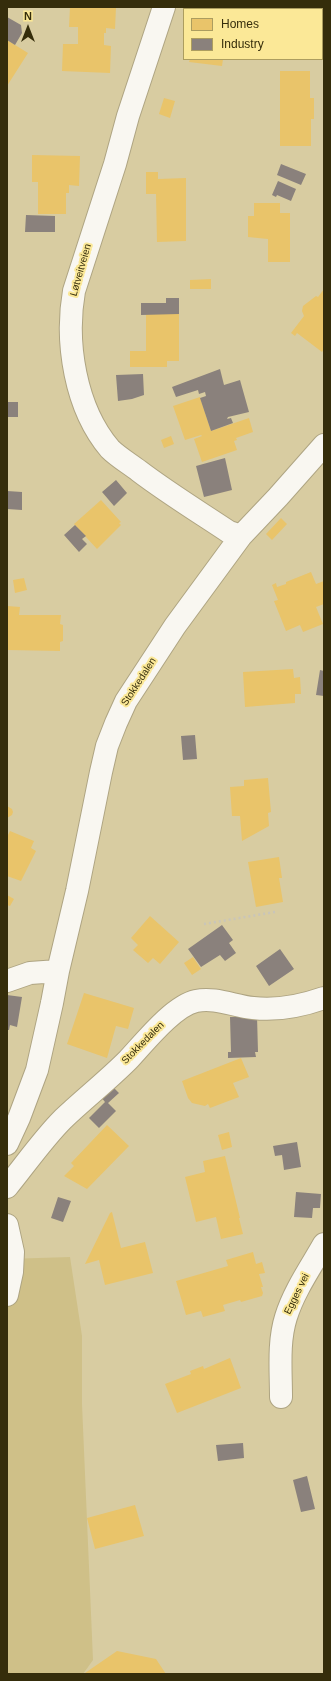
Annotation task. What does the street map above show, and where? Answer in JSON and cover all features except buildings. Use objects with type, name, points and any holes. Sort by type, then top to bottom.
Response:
[{"type":"street","name":"Løtveitveien","points":[[164,7],[128,116],[115,164],[74,290],[70,322],[72,351],[82,397],[95,427],[111,450],[163,489],[229,532],[241,536]]},
{"type":"street","name":"Stokkedalen","points":[[7,1144],[19,1118],[37,1070],[77,891],[107,746],[116,723],[126,701],[175,626],[241,536],[324,445]]},
{"type":"street","points":[[7,981],[30,973],[58,971]]},
{"type":"street","name":"Stokkedalen","points":[[7,1187],[62,1120],[126,1062],[170,1017],[183,1006],[195,1001],[212,999],[253,1008],[277,1009],[306,1004],[324,998]]},
{"type":"street","points":[[7,1225],[13,1252],[12,1272],[7,1295]]},
{"type":"street","name":"Egges vei","points":[[281,1397],[281,1338],[286,1318],[295,1294],[324,1244]]},
{"type":"path","points":[[204,924],[275,912]]},
{"type":"shaded area","points":[[70,1257],[82,1336],[82,1404],[93,1660],[83,1674],[7,1674],[7,1259]]}]
